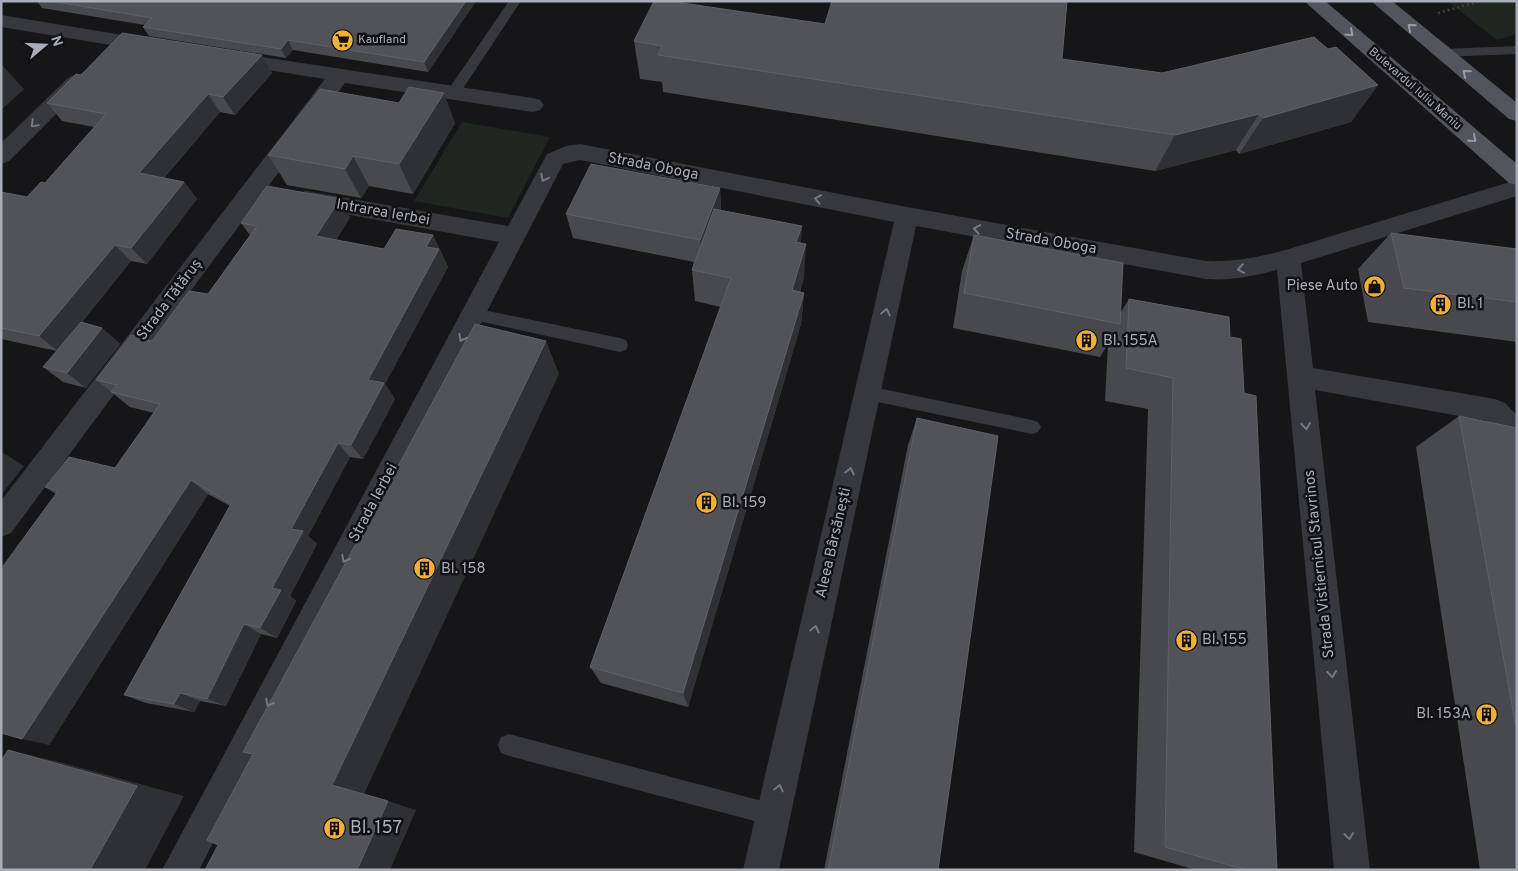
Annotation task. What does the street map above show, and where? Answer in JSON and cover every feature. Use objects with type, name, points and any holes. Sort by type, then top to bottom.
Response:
[{"type":"main road","name":"Bulevardul Iuliu Maniu","points":[[1313,1],[1517,177]]},
{"type":"main road","points":[[1380,1],[1517,114]]},
{"type":"street","points":[[1,21],[176,49]]},
{"type":"street","points":[[1,156],[118,40]]},
{"type":"street","points":[[214,56],[533,105]]},
{"type":"street","name":"Strada Tătăruș","points":[[1,524],[269,192],[339,76]]},
{"type":"street","name":"Strada Oboga","points":[[580,152],[907,216],[1206,270],[1226,271],[1245,269],[1288,258],[1517,188]]},
{"type":"street","name":"Strada Ierbei","points":[[180,870],[554,159],[566,154],[580,152]]},
{"type":"street","name":"Intrarea Ierbei","points":[[269,192],[514,236]]},
{"type":"street","name":"Aleea Bârsănești","points":[[761,870],[907,216]]},
{"type":"street","name":"Strada Vistiernicul Stavrinos","points":[[1288,258],[1352,870]]},
{"type":"street","points":[[1301,377],[1495,411],[1517,434]]},
{"type":"lane","points":[[454,93],[515,1]]},
{"type":"lane","points":[[1442,53],[1517,50]]},
{"type":"lane","points":[[474,314],[620,344]]},
{"type":"lane","points":[[868,393],[1032,427]]},
{"type":"lane","points":[[509,745],[773,815]]},
{"type":"path","points":[[1464,1],[1468,4]]},
{"type":"path","points":[[1404,22],[1481,1]]},
{"type":"shaded area","points":[[1447,1],[1517,1],[1517,34],[1497,40]]},
{"type":"shaded area","points":[[462,122],[550,137],[508,218],[414,201]]},
{"type":"building","name":"Kaufland","points":[[51,1],[466,1],[424,62],[288,40],[281,49],[143,27],[152,18]]},
{"type":"building","points":[[654,1],[669,1],[825,24],[832,1],[1067,1],[1062,59],[1162,73],[1314,37],[1328,49],[1336,47],[1378,85],[1263,118],[1259,114],[1175,135],[658,55],[662,46],[634,41]]},
{"type":"building","points":[[122,33],[262,55],[223,97],[208,94],[139,173],[184,182],[131,248],[115,245],[39,336],[1,328],[1,192],[27,197],[41,182],[45,183],[106,114],[47,103],[76,74],[81,75]]},
{"type":"building","points":[[409,87],[444,93],[399,164],[353,156],[345,169],[268,155],[320,89],[399,103]]},
{"type":"building","points":[[591,164],[720,188],[700,240],[566,214]]},
{"type":"building","points":[[267,186],[340,199],[316,236],[384,249],[396,229],[433,235],[426,247],[439,249],[368,380],[384,383],[351,445],[338,443],[291,529],[303,531],[272,588],[281,590],[260,628],[244,624],[207,699],[180,693],[174,704],[124,695],[231,504],[191,480],[22,739],[1,733],[1,569],[58,491],[45,487],[69,457],[115,468],[160,404],[111,392],[117,385],[96,380],[131,335],[152,341],[189,291],[208,294],[257,226],[241,223]]},
{"type":"building","name":"Bl. 159","points":[[714,209],[802,226],[796,242],[806,244],[792,290],[804,293],[683,693],[590,667],[731,278],[692,270]]},
{"type":"building","points":[[1391,233],[1517,249],[1517,302],[1404,288]]},
{"type":"building","points":[[974,235],[1123,263],[1120,324],[964,293]]},
{"type":"building","points":[[1129,299],[1229,317],[1230,337],[1241,339],[1244,393],[1256,396],[1277,870],[1247,870],[1165,847],[1173,378],[1126,368]]},
{"type":"building","points":[[81,322],[102,328],[67,373],[43,367]]},
{"type":"building","points":[[475,324],[546,341],[332,785],[388,801],[357,870],[205,870],[218,845],[207,840],[253,754],[243,752]]},
{"type":"building","points":[[1459,416],[1517,428],[1517,732]]},
{"type":"building","points":[[917,418],[998,436],[938,870],[828,870]]},
{"type":"building","points":[[8,750],[137,786],[90,870],[1,870],[1,761]]},
{"type":"place","name":"Kaufland","points":[[342,40]]},
{"type":"place","name":"Piese Auto","points":[[1374,286]]},
{"type":"place","name":"Bl. 1","points":[[1441,304]]},
{"type":"place","name":"Bl. 155A","points":[[1087,341]]},
{"type":"place","name":"Bl. 159","points":[[706,503]]},
{"type":"place","name":"Bl. 158","points":[[425,569]]},
{"type":"place","name":"Bl. 155","points":[[1186,640]]},
{"type":"place","name":"Bl. 153A","points":[[1487,714]]},
{"type":"place","name":"Bl. 157","points":[[334,828]]}]
